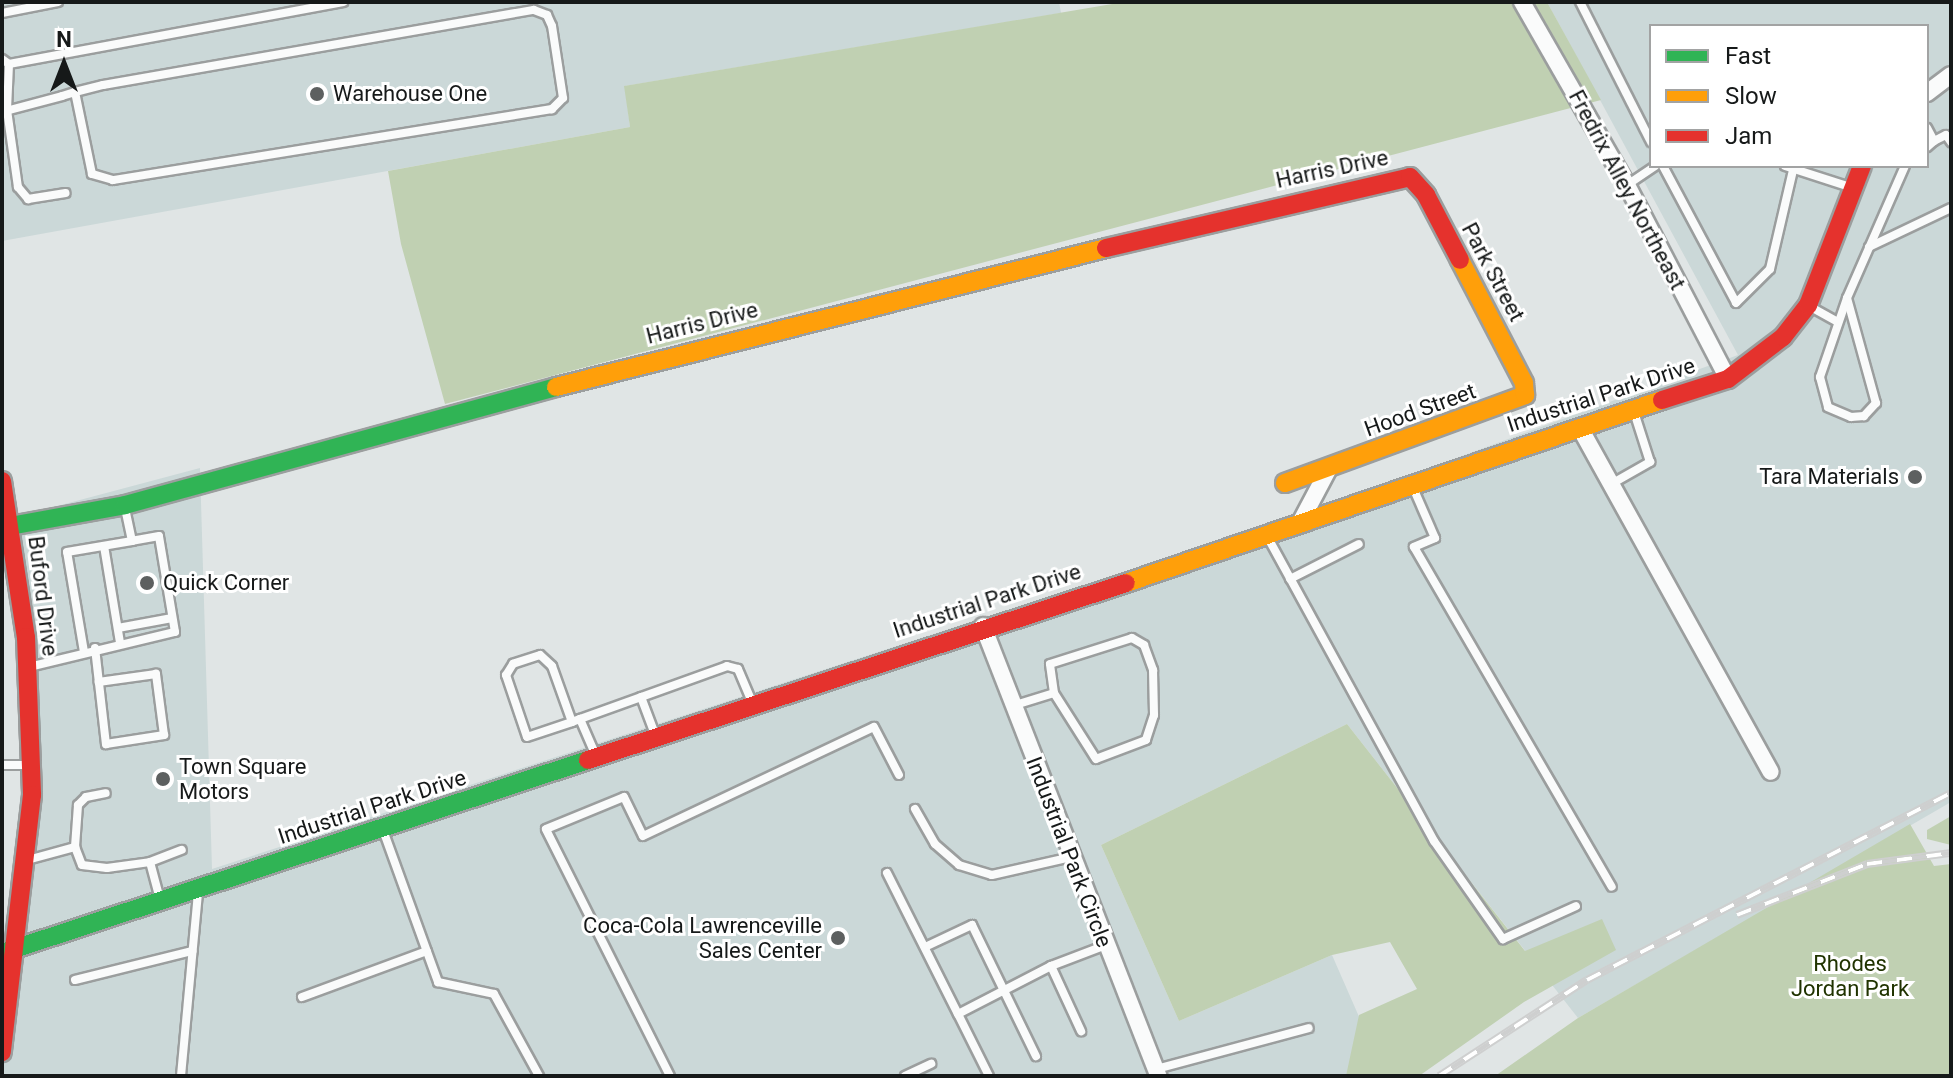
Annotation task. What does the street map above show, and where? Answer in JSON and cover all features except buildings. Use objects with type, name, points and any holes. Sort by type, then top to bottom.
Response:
[{"type":"main road","name":"Industrial Park Drive","points":[[7,950],[383,829],[983,626],[1267,535],[1411,482],[1728,379],[1783,337],[1808,305],[1850,187],[1861,168]]},
{"type":"main road","name":"Park Street","points":[[1410,177],[1433,209],[1524,383],[1525,395]]},
{"type":"main road","name":"Harris Drive","points":[[10,526],[125,505],[695,349],[1384,179],[1410,177]]},
{"type":"main road","name":"Hood Street","points":[[1285,483],[1525,395]]},
{"type":"main road","name":"Buford Drive","points":[[2,1052],[7,950],[31,765],[28,667],[3,493]]},
{"type":"street","name":"Fredrix Alley Northeast","points":[[1522,2],[1627,185],[1728,379]]},
{"type":"street","points":[[1929,92],[1951,75]]},
{"type":"street","points":[[1580,428],[1771,772]]},
{"type":"street","points":[[1300,523],[1329,468]]},
{"type":"street","name":"Industrial Park Circle","points":[[983,626],[1157,1073]]},
{"type":"lane","points":[[2,13],[58,2]]},
{"type":"lane","points":[[272,2],[274,14]]},
{"type":"lane","points":[[66,193],[28,199],[22,195],[5,111],[6,62],[343,2]]},
{"type":"lane","points":[[1580,2],[1649,138]]},
{"type":"lane","points":[[5,111],[75,92],[534,10],[547,15],[552,26],[563,98],[552,109],[113,180],[92,174],[75,92]]},
{"type":"lane","points":[[1930,144],[1946,135],[1951,142]]},
{"type":"lane","points":[[1627,185],[1652,168]]},
{"type":"lane","points":[[1664,168],[1736,303],[1770,269],[1794,168]]},
{"type":"lane","points":[[1799,168],[1850,187]]},
{"type":"lane","points":[[1847,298],[1876,403],[1864,416],[1838,416],[1821,395],[1822,368],[1847,298],[1904,168]]},
{"type":"lane","points":[[1868,248],[1951,208]]},
{"type":"lane","points":[[1808,305],[1838,322]]},
{"type":"lane","points":[[1613,483],[1650,462],[1633,410]]},
{"type":"lane","points":[[1411,482],[1435,538],[1414,547],[1612,887]]},
{"type":"lane","points":[[125,505],[132,541]]},
{"type":"lane","points":[[1267,535],[1434,841],[1503,939],[1576,906]]},
{"type":"lane","points":[[28,667],[84,652],[95,648],[175,632],[159,536],[67,552],[78,586],[84,652]]},
{"type":"lane","points":[[1290,579],[1359,544]]},
{"type":"lane","points":[[104,546],[106,581],[120,643]]},
{"type":"lane","points":[[118,628],[172,618]]},
{"type":"lane","points":[[1132,638],[1144,645],[1153,670],[1154,715],[1146,740],[1096,759],[1054,693],[1050,664],[1132,638]]},
{"type":"lane","points":[[95,648],[106,744],[164,735],[156,674],[99,682]]},
{"type":"lane","points":[[596,757],[576,721],[552,666],[540,655],[513,664],[506,675],[527,737],[576,721],[727,666],[738,669],[753,704]]},
{"type":"lane","points":[[1012,706],[1054,693]]},
{"type":"lane","points":[[641,697],[656,737]]},
{"type":"lane","points":[[670,1076],[546,829],[624,797],[643,836],[874,727],[899,775]]},
{"type":"lane","points":[[2,765],[31,765]]},
{"type":"lane","points":[[106,793],[86,797],[78,805],[75,847],[82,865],[150,862],[182,850]]},
{"type":"lane","points":[[915,809],[935,844],[959,865],[992,875],[1073,857]]},
{"type":"lane","points":[[383,829],[438,982],[494,994],[539,1076]]},
{"type":"lane","points":[[21,860],[75,847]]},
{"type":"lane","points":[[150,862],[160,900]]},
{"type":"lane","points":[[887,873],[989,1076]]},
{"type":"lane","points":[[181,1076],[198,888]]},
{"type":"lane","points":[[925,947],[972,925],[1036,1056]]},
{"type":"lane","points":[[958,1014],[1051,966],[1106,945]]},
{"type":"lane","points":[[75,980],[192,951]]},
{"type":"lane","points":[[302,997],[427,951]]},
{"type":"lane","points":[[1051,966],[1081,1031]]},
{"type":"lane","points":[[1157,1073],[1309,1028]]},
{"type":"lane","points":[[905,1076],[931,1064]]},
{"type":"shaded area","points":[[2,2],[1059,2],[1061,13],[625,86],[630,127],[2,241]]},
{"type":"shaded area","points":[[1547,2],[1951,2],[1951,802],[1578,1018],[1347,724],[1101,845],[1179,1021],[1332,955],[1385,1076],[2,1076],[2,937],[41,742],[16,517],[200,468],[212,869],[1317,509],[1738,355]]},
{"type":"green space","points":[[1124,2],[1547,2],[1601,100],[445,404],[401,244],[388,171],[630,127],[624,86]]},
{"type":"green space","points":[[1347,724],[1525,951],[1602,919],[1616,950],[1524,1002],[1419,1076],[1346,1076],[1359,1015],[1417,989],[1390,942],[1332,955],[1179,1021],[1101,845]]},
{"type":"green space","points":[[1951,816],[1951,845],[1927,839],[1927,830]]},
{"type":"green space","name":"Rhodes Jordan Park","points":[[1910,824],[1934,866],[1951,864],[1951,1076],[1495,1076],[1578,1018]]},
{"type":"railway","points":[[1439,1076],[1587,980],[1951,793]]},
{"type":"railway","points":[[1737,915],[1867,864],[1951,853]]},
{"type":"traffic: fast","points":[[10,526],[125,505],[556,387]]},
{"type":"traffic: fast","points":[[2,953],[588,760]]},
{"type":"traffic: slow","points":[[556,387],[1106,248]]},
{"type":"traffic: slow","points":[[1285,483],[1525,395],[1524,383],[1460,260]]},
{"type":"traffic: slow","points":[[1126,583],[1662,400]]},
{"type":"traffic: jam","points":[[1662,400],[1728,379],[1783,337],[1808,305],[1861,168]]},
{"type":"traffic: jam","points":[[1106,248],[1410,177],[1426,195],[1460,260]]},
{"type":"traffic: jam","points":[[2,481],[26,637],[32,795],[2,1052]]},
{"type":"traffic: jam","points":[[588,760],[1126,583]]},
{"type":"place","name":"Warehouse One","points":[[317,94]]},
{"type":"place","name":"Tara Materials","points":[[1915,477]]},
{"type":"place","name":"Quick Corner","points":[[147,583]]},
{"type":"place","name":"Town Square Motors","points":[[163,779]]},
{"type":"place","name":"Coca-Cola Lawrenceville Sales Center","points":[[838,938]]}]
